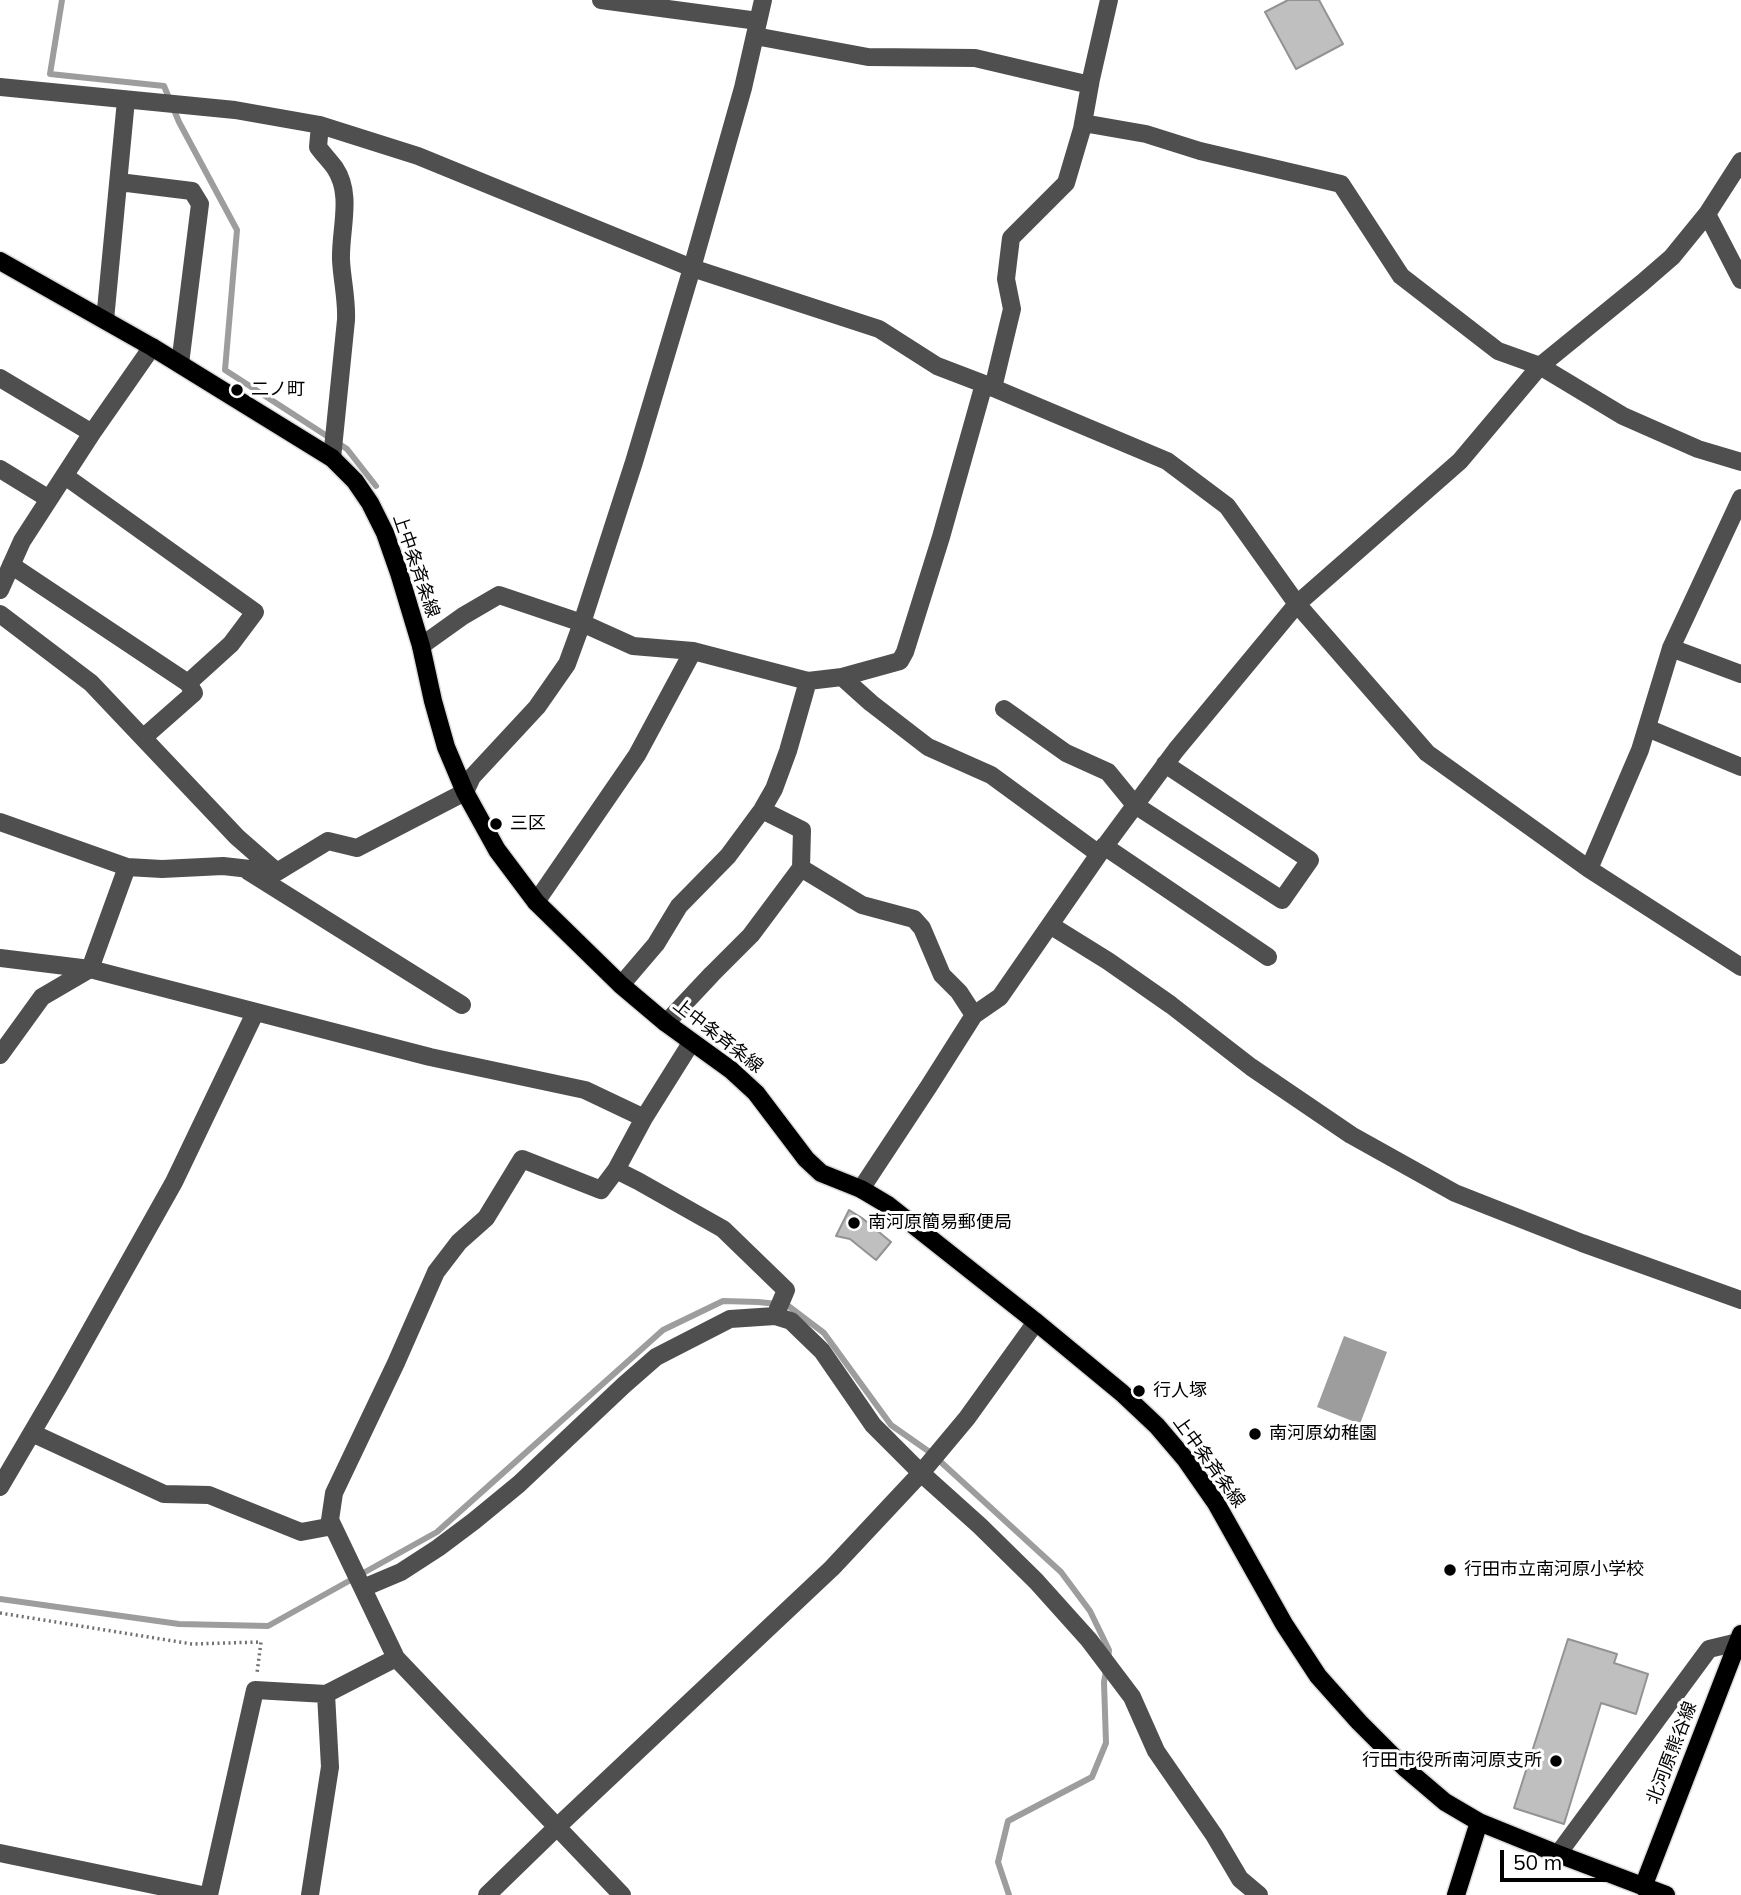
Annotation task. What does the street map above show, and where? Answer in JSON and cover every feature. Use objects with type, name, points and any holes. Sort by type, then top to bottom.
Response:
[{"type":"main road","name":"上中条斉条線","points":[[0,261],[180,364],[331,458],[355,481],[385,533],[421,646],[446,747],[464,792],[497,850],[536,902],[621,985],[691,1043],[731,1070],[756,1093],[806,1159],[821,1173],[861,1189],[888,1205],[1036,1322],[1122,1393],[1157,1426],[1186,1460],[1216,1503],[1284,1625],[1318,1676],[1350,1713],[1405,1768],[1445,1802],[1479,1822]]},
{"type":"main road","name":"北河原熊谷線","points":[[1643,1887],[1740,1638]]},
{"type":"main road","points":[[1456,1895],[1479,1822],[1666,1895]]},
{"type":"street","points":[[601,0],[641,3],[867,57],[975,58],[1090,85]]},
{"type":"street","points":[[0,822],[127,867],[162,869],[223,866],[276,872],[328,841],[357,848],[464,792],[472,777],[537,707],[567,664],[635,462],[743,88],[763,0]]},
{"type":"street","points":[[421,646],[463,616],[499,596],[582,623],[633,646],[693,651],[808,681],[842,677],[900,661],[1012,309],[1006,279],[1011,238],[1066,183],[1083,123],[1109,0]]},
{"type":"street","points":[[0,87],[236,110],[320,125],[418,156],[692,268],[879,329],[937,366],[1167,461],[1227,506],[1297,604],[1427,753],[1589,869],[1741,967]]},
{"type":"street","points":[[105,320],[127,100]]},
{"type":"street","points":[[1083,123],[1146,134],[1199,151],[1341,184],[1401,276],[1498,351],[1540,366],[1623,416],[1698,449],[1741,462]]},
{"type":"street","points":[[320,125],[318,147],[335,168],[345,194],[341,259],[346,320],[331,458]]},
{"type":"street","points":[[861,1189],[974,1014],[1000,997],[1101,850],[1165,764],[1297,604],[1460,461],[1540,366],[1672,257],[1707,215],[1740,167]]},
{"type":"street","points":[[118,182],[192,191],[200,204],[180,364]]},
{"type":"street","points":[[1707,215],[1741,280]]},
{"type":"street","points":[[0,590],[22,541],[152,347]]},
{"type":"street","points":[[0,378],[92,433]]},
{"type":"street","points":[[0,469],[49,499]]},
{"type":"street","points":[[65,476],[255,612],[232,644],[188,683]]},
{"type":"street","points":[[1589,869],[1640,750],[1671,648],[1741,498]]},
{"type":"street","points":[[11,565],[188,683],[194,693],[144,737]]},
{"type":"street","points":[[0,614],[92,683],[237,837],[276,872]]},
{"type":"street","points":[[1671,648],[1741,674]]},
{"type":"street","points":[[536,902],[637,755],[693,651]]},
{"type":"street","points":[[842,677],[928,747],[991,775],[1101,850],[1268,957]]},
{"type":"street","points":[[621,985],[656,944],[679,906],[728,856],[762,810],[774,789],[783,764],[808,681]]},
{"type":"street","points":[[1004,709],[1066,753],[1108,772],[1135,805],[1282,900],[1310,860],[1165,764]]},
{"type":"street","points":[[1647,728],[1741,767]]},
{"type":"street","points":[[666,1023],[751,935],[801,868],[802,830],[762,810]]},
{"type":"street","points":[[0,1055],[42,997],[90,969],[127,867]]},
{"type":"street","points":[[244,868],[462,1005]]},
{"type":"street","points":[[801,868],[862,905],[914,919],[922,928],[942,975],[959,992],[974,1014]]},
{"type":"street","points":[[1050,925],[1119,968],[1251,1067],[1351,1135],[1455,1193],[1570,1239],[1741,1300]]},
{"type":"street","points":[[0,958],[90,969],[430,1057],[585,1090],[644,1118]]},
{"type":"street","points":[[0,1487],[174,1182],[255,1013]]},
{"type":"street","points":[[622,1895],[396,1658],[330,1520],[334,1493],[436,1272],[458,1242],[486,1219],[522,1159],[601,1190],[616,1170],[644,1118],[691,1043]]},
{"type":"street","points":[[616,1170],[723,1229],[786,1290],[775,1316]]},
{"type":"street","points":[[363,1588],[401,1572],[474,1521],[656,1357],[730,1319],[775,1316],[791,1321],[822,1351],[873,1425],[1036,1581],[1090,1640],[1132,1697],[1156,1751],[1214,1835],[1240,1879],[1259,1895]]},
{"type":"street","points":[[486,1895],[832,1568],[921,1473],[967,1418],[1036,1322]]},
{"type":"street","points":[[32,1433],[164,1494],[209,1495],[301,1531],[333,1526]]},
{"type":"street","points":[[1558,1854],[1709,1649],[1740,1638]]},
{"type":"street","points":[[209,1895],[255,1690],[326,1694],[396,1658]]},
{"type":"street","points":[[310,1895],[330,1767],[326,1694]]},
{"type":"street","points":[[0,1853],[202,1895]]},
{"type":"path","points":[[0,1614],[192,1644],[261,1642],[255,1690]]},
{"type":"shaded area","points":[[1344,1336],[1387,1352],[1360,1424],[1317,1407]]},
{"type":"building","points":[[1288,0],[1319,0],[1343,44],[1296,69],[1265,12]]},
{"type":"building","points":[[849,1210],[891,1242],[876,1260],[850,1239],[836,1236]]},
{"type":"building","name":"行田市役所南河原支所","points":[[1568,1639],[1617,1654],[1614,1663],[1648,1674],[1636,1714],[1601,1703],[1564,1824],[1514,1808]]},
{"type":"waterway","points":[[62,0],[50,74],[164,86],[179,122],[237,230],[225,370],[347,449],[376,486]]},
{"type":"waterway","points":[[0,1599],[179,1624],[268,1626],[437,1532],[663,1330],[723,1301],[758,1302],[787,1305],[824,1333],[891,1425],[931,1453],[1061,1572],[1090,1611],[1109,1650],[1108,1660]]},
{"type":"waterway","points":[[1009,1895],[998,1862],[1008,1821],[1092,1777],[1106,1743],[1106,1671]]},
{"type":"place","name":"二ノ町","points":[[237,390]]},
{"type":"place","name":"三区","points":[[496,824]]},
{"type":"place","name":"南河原簡易郵便局","points":[[854,1223]]},
{"type":"place","name":"行人塚","points":[[1139,1391]]},
{"type":"place","name":"南河原幼稚園","points":[[1255,1434]]},
{"type":"place","name":"行田市立南河原小学校","points":[[1450,1570]]},
{"type":"place","name":"行田市役所南河原支所","points":[[1556,1761]]}]
